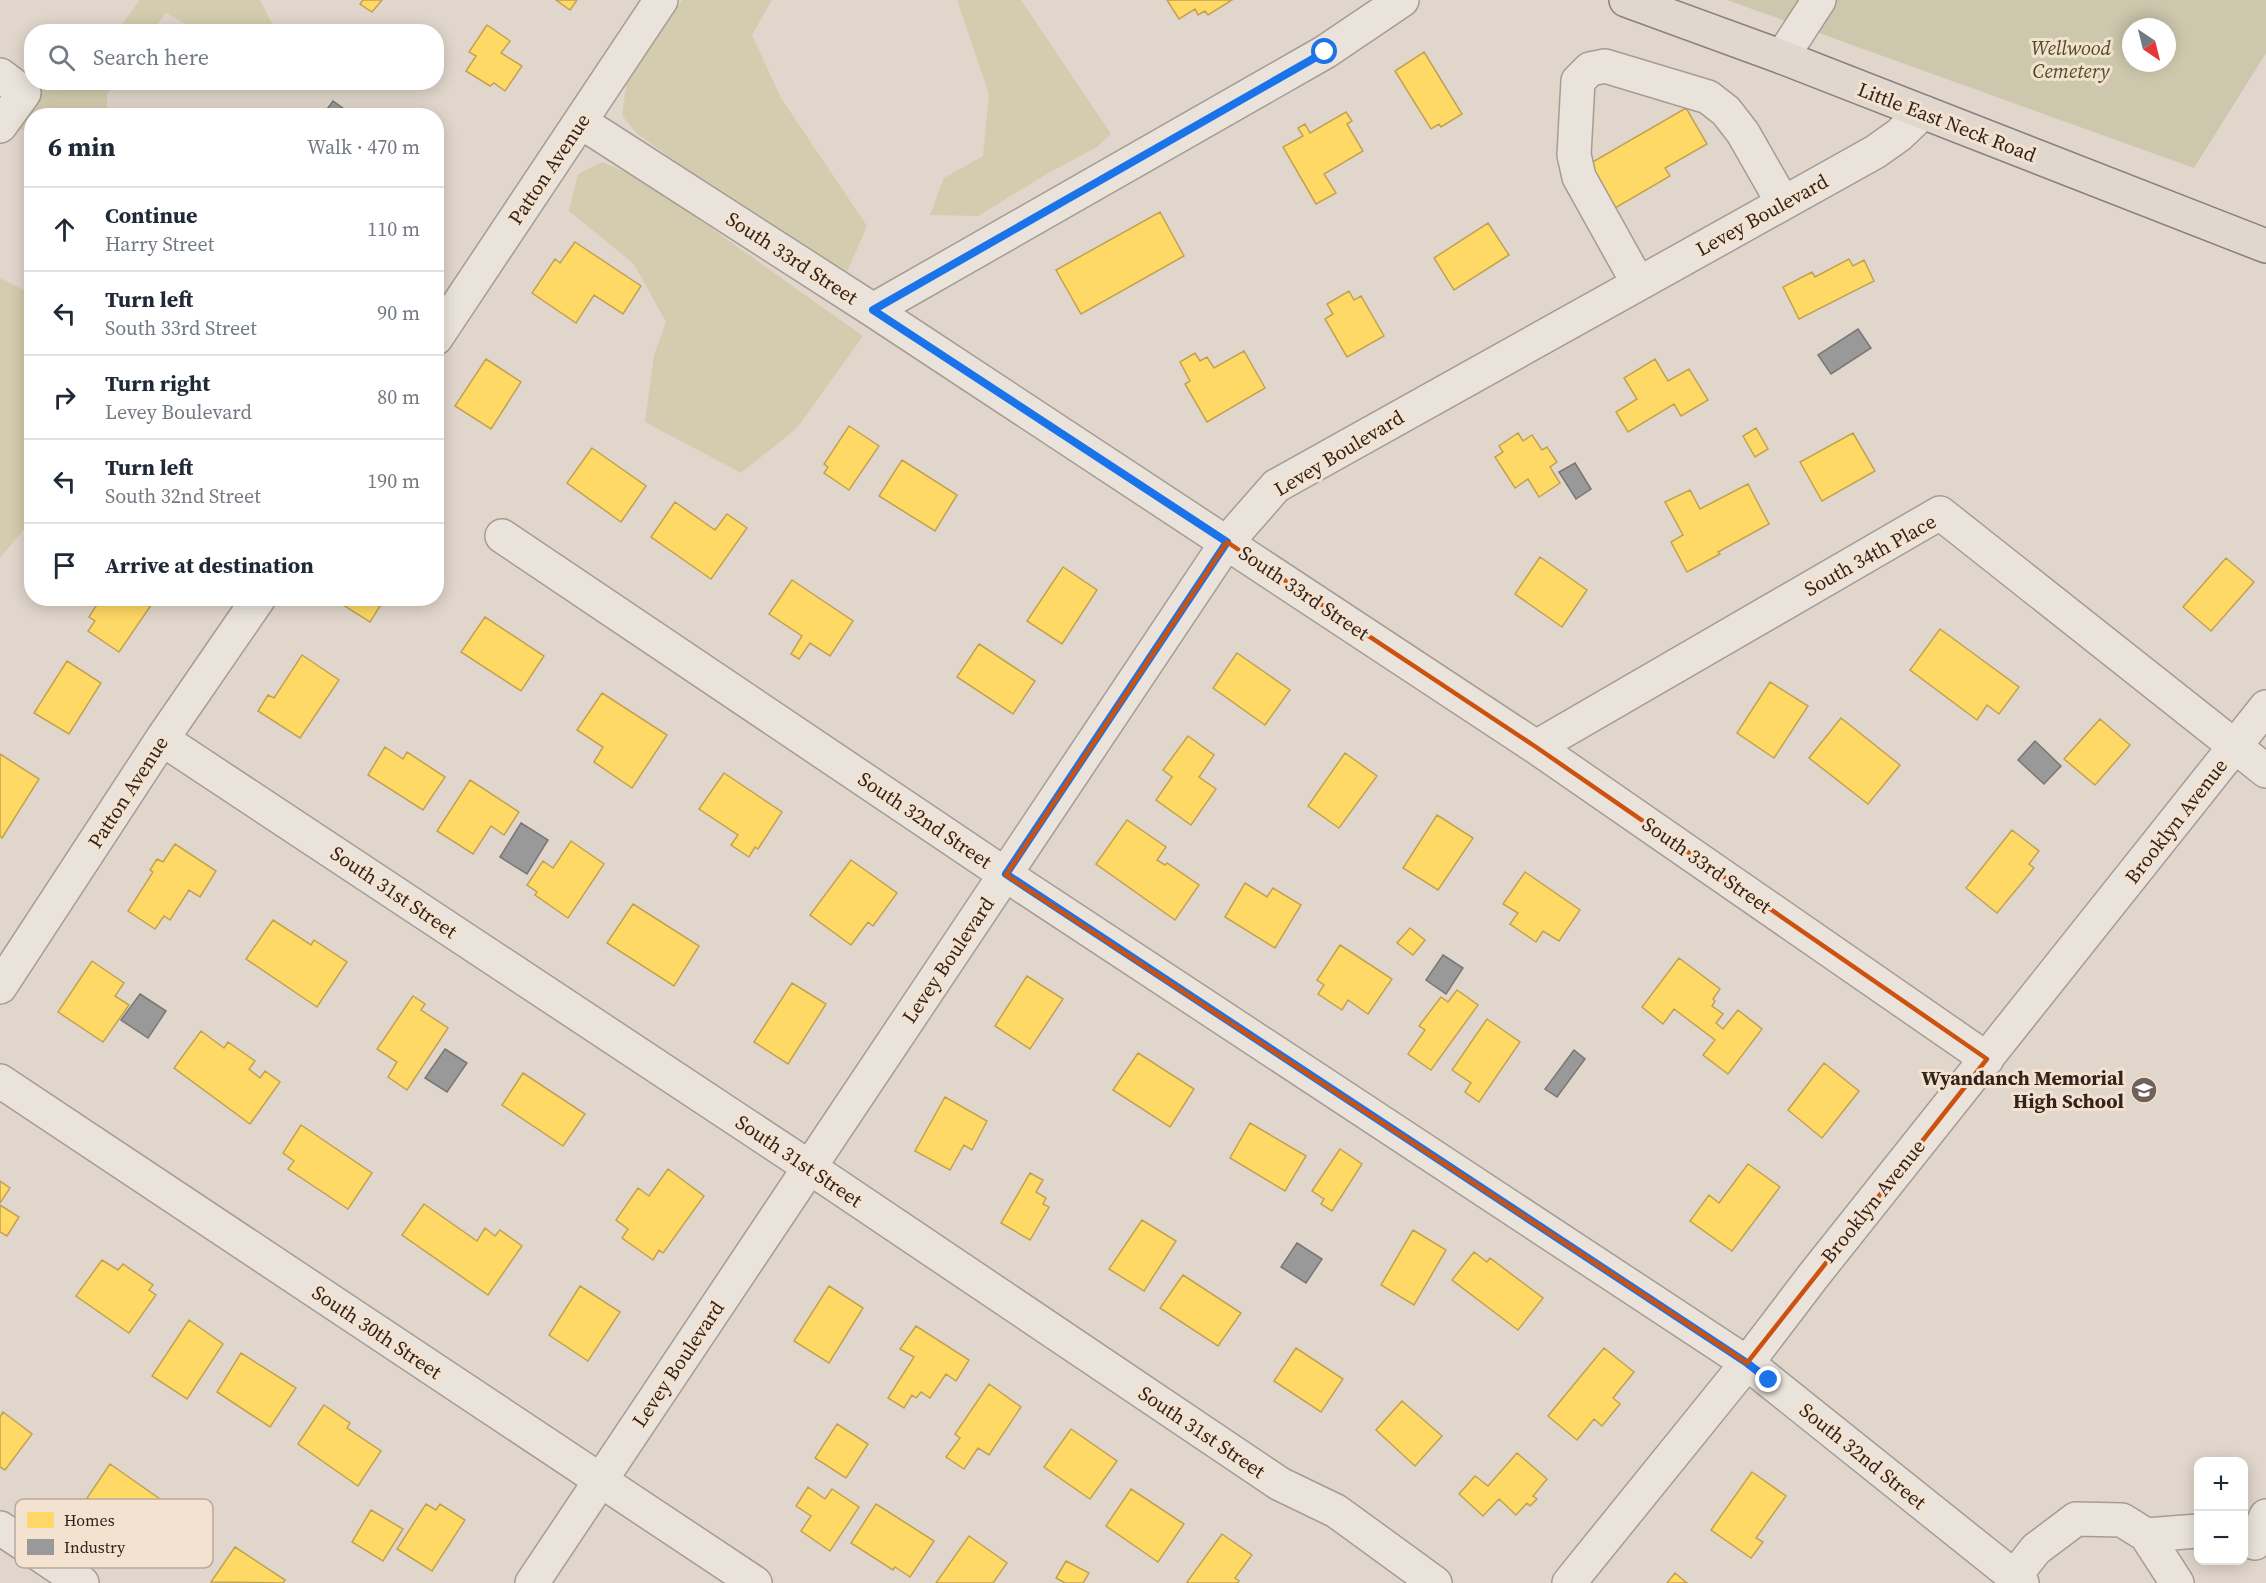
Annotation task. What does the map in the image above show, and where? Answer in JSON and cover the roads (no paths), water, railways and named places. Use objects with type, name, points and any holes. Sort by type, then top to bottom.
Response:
[{"type":"main road","name":"Little East Neck Road","points":[[1626,0],[1782,57],[2266,246]]},
{"type":"street","name":"Patton Avenue","points":[[444,326],[661,0]]},
{"type":"street","points":[[873,310],[1325,52],[1402,0]]},
{"type":"street","points":[[1782,57],[1819,0]]},
{"type":"street","points":[[1638,284],[1579,177],[1574,155],[1578,81],[1590,69],[1605,66],[1708,97],[1726,111],[1743,133],[1783,203]]},
{"type":"street","points":[[0,75],[24,93],[0,126]]},
{"type":"street","name":"Levey Boulevard","points":[[532,1583],[1227,542],[1276,486],[1875,152],[1899,135],[1923,112]]},
{"type":"street","name":"South 33rd Street","points":[[581,122],[873,310],[1536,747],[1987,1059]]},
{"type":"street","name":"South 34th Place","points":[[1536,747],[1940,513],[2235,746]]},
{"type":"street","name":"South 32nd Street","points":[[502,536],[1006,874],[1747,1363],[2018,1580]]},
{"type":"street","name":"Patton Avenue","points":[[0,987],[162,739],[253,606]]},
{"type":"street","name":"Brooklyn Avenue","points":[[1569,1583],[1747,1363],[1814,1275],[2266,706]]},
{"type":"street","name":"South 31st Street","points":[[162,739],[809,1167],[1280,1484],[1336,1511],[1435,1583]]},
{"type":"street","points":[[2235,746],[2266,771]]},
{"type":"street","name":"South 30th Street","points":[[0,1081],[755,1583]]},
{"type":"street","points":[[2018,1580],[2036,1549],[2076,1519],[2122,1520],[2146,1535],[2177,1583]]},
{"type":"street","points":[[0,1528],[15,1538]]},
{"type":"street","points":[[2146,1535],[2194,1531]]},
{"type":"street","points":[[60,1568],[82,1583]]},
{"type":"place","name":"Wyandanch Memorial High School","points":[[2144,1090]]},
{"type":"park label","name":"Wellwood Cemetery","points":[[2071,60]]}]
